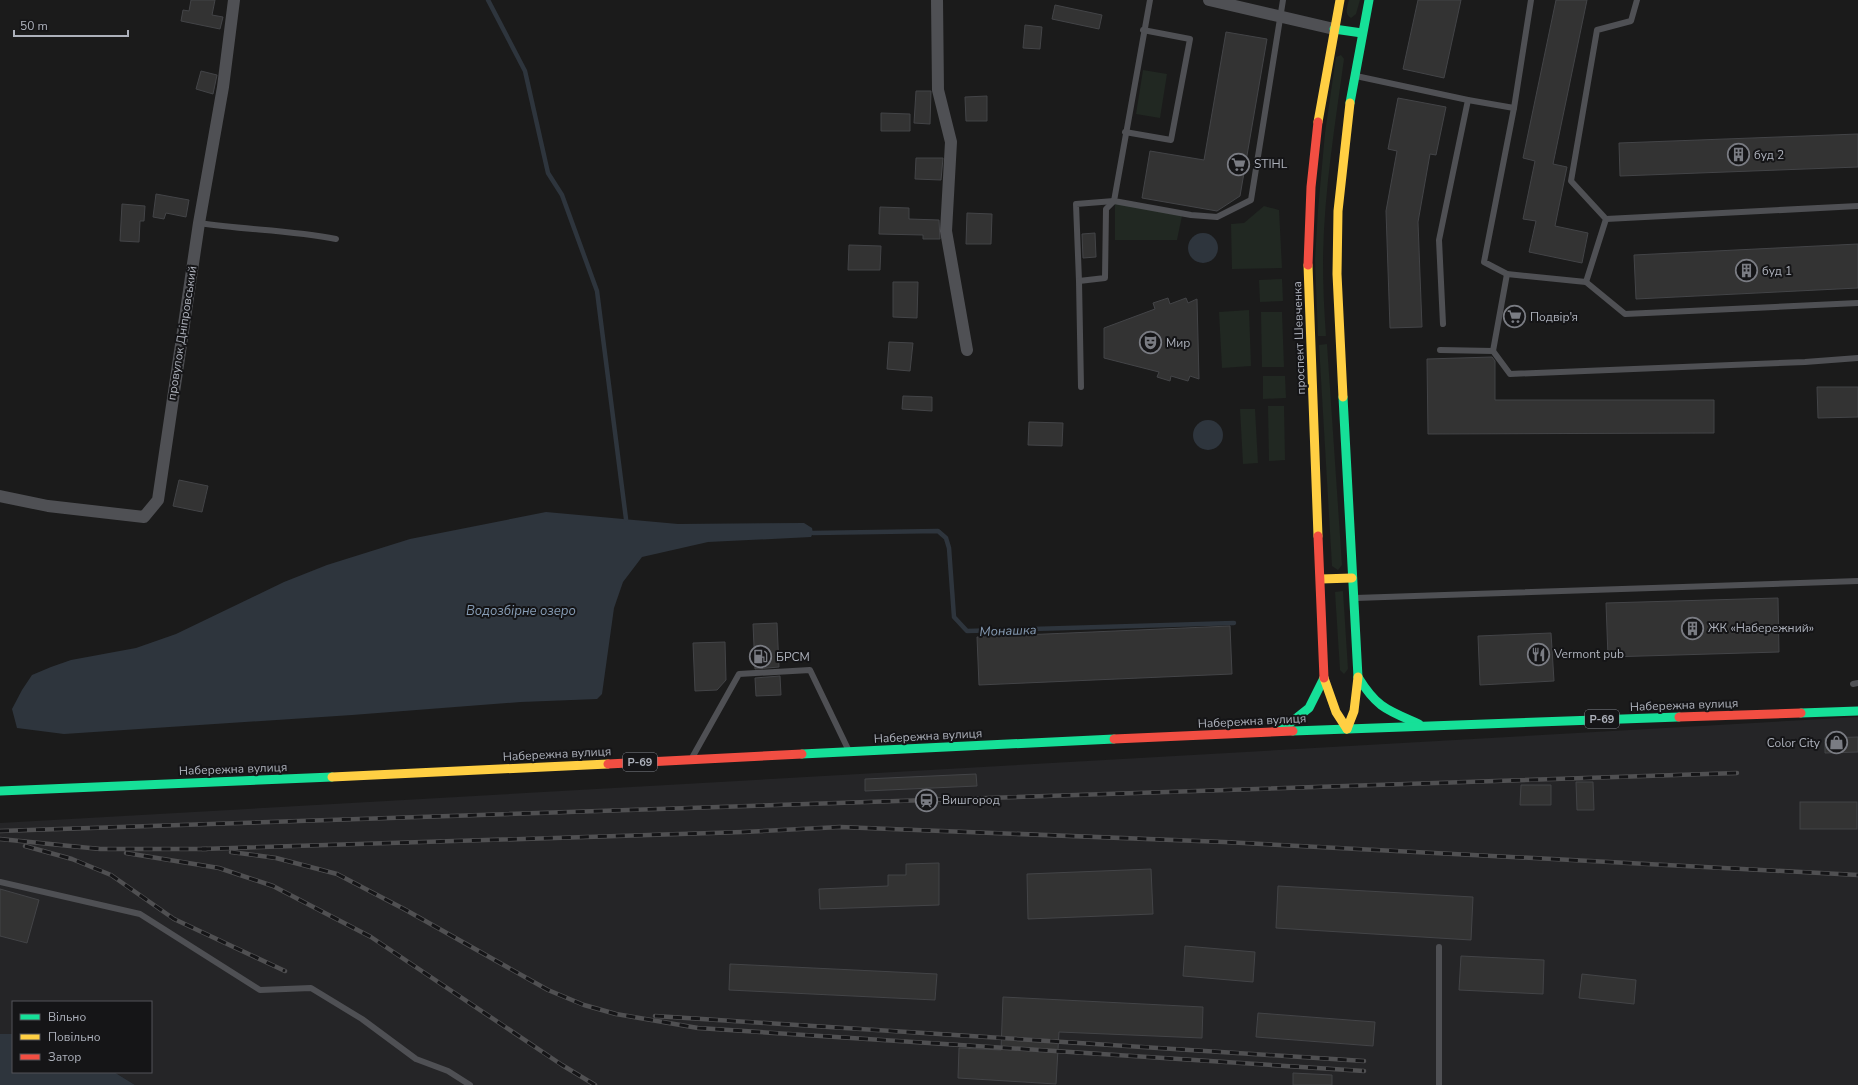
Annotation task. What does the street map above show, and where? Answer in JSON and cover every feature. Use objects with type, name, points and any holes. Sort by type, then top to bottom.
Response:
[{"type":"main road","name":"проспект Шевченка","points":[[1324,678],[1308,272],[1308,214],[1325,70],[1340,0]]},
{"type":"main road","points":[[1347,729],[1354,711],[1358,677],[1337,274],[1338,204],[1354,76],[1370,0]]},
{"type":"main road","points":[[1334,29],[1362,33]]},
{"type":"main road","points":[[1321,579],[1352,578]]},
{"type":"main road","points":[[1358,677],[1369,695],[1383,708],[1424,726]]},
{"type":"main road","points":[[1324,678],[1336,712],[1347,729]]},
{"type":"main road","points":[[1280,731],[1309,708],[1324,678]]},
{"type":"main road","name":"Набережна вулиця","points":[[0,790],[691,760],[1280,731],[1858,711]]},
{"type":"street","name":"провулок Дніпровський","points":[[0,496],[48,506],[144,517],[158,500],[199,223],[223,86],[234,0]]},
{"type":"street","points":[[937,0],[938,90],[951,142],[946,231],[967,350]]},
{"type":"street","points":[[1209,0],[1279,18],[1334,29]]},
{"type":"lane","points":[[1079,281],[1105,278],[1106,209],[1114,201],[1125,132],[1150,0]]},
{"type":"lane","points":[[1081,387],[1076,204],[1114,201],[1191,215],[1217,217],[1251,200],[1283,0]]},
{"type":"lane","points":[[1531,0],[1514,108],[1484,262],[1507,274],[1586,282],[1625,314],[1858,303]]},
{"type":"lane","points":[[1606,219],[1571,181],[1597,30],[1631,21],[1637,0]]},
{"type":"lane","points":[[1125,132],[1171,140],[1190,39],[1144,30]]},
{"type":"lane","points":[[1354,76],[1514,108]]},
{"type":"lane","points":[[1443,324],[1439,240],[1468,100]]},
{"type":"lane","points":[[1606,219],[1858,206]]},
{"type":"lane","points":[[1586,282],[1606,219]]},
{"type":"lane","points":[[199,223],[232,228],[311,234],[336,239]]},
{"type":"lane","points":[[1507,274],[1493,351],[1510,374],[1858,358]]},
{"type":"lane","points":[[1440,350],[1493,351]]},
{"type":"lane","points":[[1353,598],[1858,581]]},
{"type":"lane","points":[[691,760],[739,674],[810,670],[850,752]]},
{"type":"lane","points":[[0,882],[140,914],[260,990],[311,988],[362,1019],[416,1059],[448,1071],[470,1085]]},
{"type":"lane","points":[[1439,947],[1439,1085]]},
{"type":"shaded area","points":[[1349,0],[1360,0],[1356,14],[1351,18],[1347,14]]},
{"type":"shaded area","points":[[1341,55],[1344,59],[1330,159],[1325,209],[1323,278],[1326,336],[1318,336],[1315,260],[1318,210],[1325,133],[1336,57]]},
{"type":"shaded area","points":[[1143,70],[1167,74],[1160,118],[1136,114]]},
{"type":"shaded area","points":[[1115,202],[1183,211],[1177,240],[1115,240]]},
{"type":"shaded area","points":[[1264,206],[1279,210],[1282,268],[1232,269],[1231,224],[1244,223]]},
{"type":"shaded area","points":[[1282,279],[1283,301],[1260,302],[1259,280]]},
{"type":"shaded area","points":[[1249,310],[1251,366],[1222,368],[1219,312]]},
{"type":"shaded area","points":[[1261,312],[1282,312],[1284,367],[1262,367]]},
{"type":"shaded area","points":[[1327,344],[1342,565],[1338,570],[1332,566],[1319,345]]},
{"type":"shaded area","points":[[1263,376],[1285,376],[1286,398],[1263,399]]},
{"type":"shaded area","points":[[1268,406],[1284,406],[1285,460],[1269,461]]},
{"type":"shaded area","points":[[1240,409],[1255,409],[1258,463],[1243,464]]},
{"type":"shaded area","points":[[1343,591],[1348,669],[1344,674],[1340,670],[1335,592]]},
{"type":"shaded area","points":[[1858,717],[1858,1085],[135,1085],[116,1073],[152,1073],[152,1001],[12,1001],[12,1034],[0,1034],[0,823]]},
{"type":"water","points":[[1203,233],[1214,237],[1218,248],[1214,259],[1203,263],[1192,259],[1188,248],[1192,237]]},
{"type":"water","points":[[1208,420],[1219,424],[1223,435],[1219,446],[1208,450],[1197,446],[1193,435],[1197,424]]},
{"type":"water","name":"Водозбірне озеро","points":[[546,512],[678,524],[804,523],[812,528],[813,533],[811,537],[708,542],[642,557],[623,582],[614,608],[602,694],[597,699],[521,702],[64,734],[17,728],[12,709],[22,690],[32,675],[51,667],[71,660],[136,648],[176,634],[284,582],[327,565],[410,539]]},
{"type":"water","points":[[0,1034],[12,1034],[12,1073],[116,1073],[135,1085],[0,1085]]},
{"type":"building","points":[[191,0],[215,0],[212,15],[223,17],[220,29],[181,21],[183,10],[189,11]]},
{"type":"building","points":[[1418,0],[1461,0],[1444,78],[1403,69]]},
{"type":"building","points":[[1556,0],[1587,0],[1553,164],[1567,167],[1555,226],[1588,233],[1582,263],[1529,252],[1536,221],[1523,219],[1535,161],[1523,158]]},
{"type":"building","points":[[1055,5],[1102,15],[1099,29],[1052,19]]},
{"type":"building","points":[[1025,25],[1042,27],[1040,49],[1023,48]]},
{"type":"building","points":[[1226,32],[1267,39],[1240,196],[1217,211],[1142,198],[1150,151],[1204,160]]},
{"type":"building","points":[[201,71],[217,75],[213,94],[196,89]]},
{"type":"building","points":[[916,91],[931,91],[930,124],[914,123]]},
{"type":"building","points":[[987,96],[987,121],[966,121],[965,97]]},
{"type":"building","points":[[1398,98],[1446,107],[1436,155],[1430,154],[1418,222],[1422,327],[1390,328],[1386,211],[1397,151],[1388,149]]},
{"type":"building","points":[[881,113],[910,114],[910,131],[881,131]]},
{"type":"building","name":"буд 2","points":[[1858,134],[1858,167],[1620,176],[1619,143]]},
{"type":"building","points":[[916,158],[943,158],[941,180],[915,179]]},
{"type":"building","points":[[156,194],[189,200],[186,217],[166,213],[164,219],[153,217]]},
{"type":"building","points":[[122,204],[145,206],[144,221],[140,221],[139,242],[120,241]]},
{"type":"building","points":[[880,207],[909,208],[909,219],[939,220],[940,239],[923,239],[923,235],[879,234]]},
{"type":"building","points":[[967,213],[992,214],[991,244],[966,244]]},
{"type":"building","points":[[1095,233],[1096,257],[1083,258],[1082,234]]},
{"type":"building","name":"буд 1","points":[[1858,244],[1858,288],[1636,299],[1634,255]]},
{"type":"building","points":[[849,245],[881,246],[880,270],[848,270]]},
{"type":"building","points":[[893,282],[918,282],[917,318],[893,317]]},
{"type":"building","name":"Мир","points":[[1168,298],[1170,304],[1186,298],[1188,303],[1197,299],[1199,379],[1190,376],[1188,381],[1171,376],[1170,381],[1157,377],[1159,372],[1104,358],[1104,328],[1155,309],[1153,303]]},
{"type":"building","points":[[889,342],[913,343],[910,371],[887,369]]},
{"type":"building","points":[[1492,357],[1495,361],[1495,400],[1714,400],[1714,433],[1428,434],[1427,359]]},
{"type":"building","points":[[1817,387],[1858,387],[1858,417],[1818,418]]},
{"type":"building","points":[[903,396],[932,397],[932,411],[902,409]]},
{"type":"building","points":[[1029,422],[1063,423],[1062,446],[1028,445]]},
{"type":"building","points":[[179,480],[208,486],[202,512],[173,506]]},
{"type":"building","name":"ЖК «Набережний»","points":[[1778,598],[1779,652],[1608,657],[1606,603]]},
{"type":"building","points":[[777,623],[779,667],[755,669],[753,624]]},
{"type":"building","points":[[1230,626],[1232,674],[979,685],[977,637]]},
{"type":"building","points":[[1551,633],[1554,681],[1480,685],[1478,636]]},
{"type":"building","points":[[725,642],[726,680],[717,690],[695,691],[693,643]]},
{"type":"building","points":[[780,676],[781,695],[756,696],[755,678]]},
{"type":"building","points":[[1858,737],[1858,752],[1825,753],[1825,738]]},
{"type":"building","points":[[976,774],[977,786],[865,791],[865,779]]},
{"type":"building","points":[[1576,782],[1593,782],[1594,810],[1577,810]]},
{"type":"building","points":[[1521,785],[1551,785],[1551,805],[1520,805]]},
{"type":"building","points":[[1800,802],[1857,802],[1857,829],[1800,829]]},
{"type":"building","points":[[939,863],[939,905],[820,909],[819,889],[888,886],[888,875],[906,875],[906,864]]},
{"type":"building","points":[[1151,869],[1153,914],[1028,919],[1027,874]]},
{"type":"building","points":[[1278,886],[1473,897],[1471,940],[1276,928]]},
{"type":"building","points":[[0,889],[39,900],[27,943],[0,936]]},
{"type":"building","points":[[1185,946],[1255,952],[1253,982],[1183,976]]},
{"type":"building","points":[[1461,956],[1544,960],[1543,994],[1459,990]]},
{"type":"building","points":[[730,964],[937,974],[935,1000],[729,990]]},
{"type":"building","points":[[1582,974],[1636,980],[1634,1004],[1579,998]]},
{"type":"building","points":[[1003,997],[1203,1007],[1202,1038],[1059,1032],[1056,1084],[958,1078],[959,1048],[1001,1050]]},
{"type":"building","points":[[1258,1013],[1375,1022],[1373,1046],[1256,1037]]},
{"type":"building","points":[[1293,1073],[1332,1075],[1332,1085],[1293,1085]]},
{"type":"waterway","points":[[488,0],[525,71],[548,173],[562,195],[597,291],[626,519]]},
{"type":"waterway","name":"Монашка","points":[[813,533],[938,531],[946,538],[949,548],[954,617],[967,631],[1234,623]]},
{"type":"railway","points":[[0,831],[1737,773]]},
{"type":"railway","points":[[202,849],[743,832],[840,827],[1224,842],[1858,875]]},
{"type":"railway","points":[[0,839],[100,849],[207,849]]},
{"type":"railway","points":[[25,846],[72,859],[111,875],[174,919],[285,971]]},
{"type":"railway","points":[[231,852],[276,858],[337,874],[404,909],[548,990],[584,1005],[616,1014],[698,1028],[1364,1071]]},
{"type":"railway","points":[[126,853],[219,868],[273,886],[371,937],[562,1065],[595,1085]]},
{"type":"railway","points":[[655,1016],[1364,1061]]},
{"type":"traffic: fast","points":[[1350,103],[1369,0]]},
{"type":"traffic: fast","points":[[1334,29],[1362,33]]},
{"type":"traffic: fast","points":[[1343,397],[1358,677]]},
{"type":"traffic: fast","points":[[1358,677],[1377,702],[1391,711],[1419,724]]},
{"type":"traffic: fast","points":[[1280,731],[1309,708],[1324,678]]},
{"type":"traffic: fast","points":[[1801,713],[1858,711]]},
{"type":"traffic: fast","points":[[1293,731],[1679,717]]},
{"type":"traffic: fast","points":[[802,754],[1114,739]]},
{"type":"traffic: fast","points":[[0,791],[332,777]]},
{"type":"traffic: slow","points":[[1318,122],[1340,0]]},
{"type":"traffic: slow","points":[[1343,397],[1337,274],[1338,211],[1350,103]]},
{"type":"traffic: slow","points":[[1308,265],[1318,536]]},
{"type":"traffic: slow","points":[[1321,579],[1352,578]]},
{"type":"traffic: slow","points":[[1347,729],[1354,711],[1358,677]]},
{"type":"traffic: slow","points":[[1324,678],[1336,712],[1347,729]]},
{"type":"traffic: slow","points":[[332,777],[608,764]]},
{"type":"traffic: jam","points":[[1308,265],[1311,187],[1318,122]]},
{"type":"traffic: jam","points":[[1318,536],[1324,678]]},
{"type":"traffic: jam","points":[[1679,717],[1801,713]]},
{"type":"traffic: jam","points":[[1114,739],[1293,731]]},
{"type":"traffic: jam","points":[[608,764],[802,754]]},
{"type":"place","name":"буд 2","points":[[1739,155]]},
{"type":"place","name":"STIHL","points":[[1239,164]]},
{"type":"place","name":"буд 1","points":[[1746,271]]},
{"type":"place","name":"Подвір'я","points":[[1515,317]]},
{"type":"place","name":"Мир","points":[[1151,343]]},
{"type":"place","name":"ЖК «Набережний»","points":[[1693,628]]},
{"type":"place","name":"Vermont pub","points":[[1538,654]]},
{"type":"place","name":"БРСМ","points":[[761,657]]},
{"type":"place","name":"Color City","points":[[1836,743]]},
{"type":"place","name":"Вишгород","points":[[926,800]]}]
